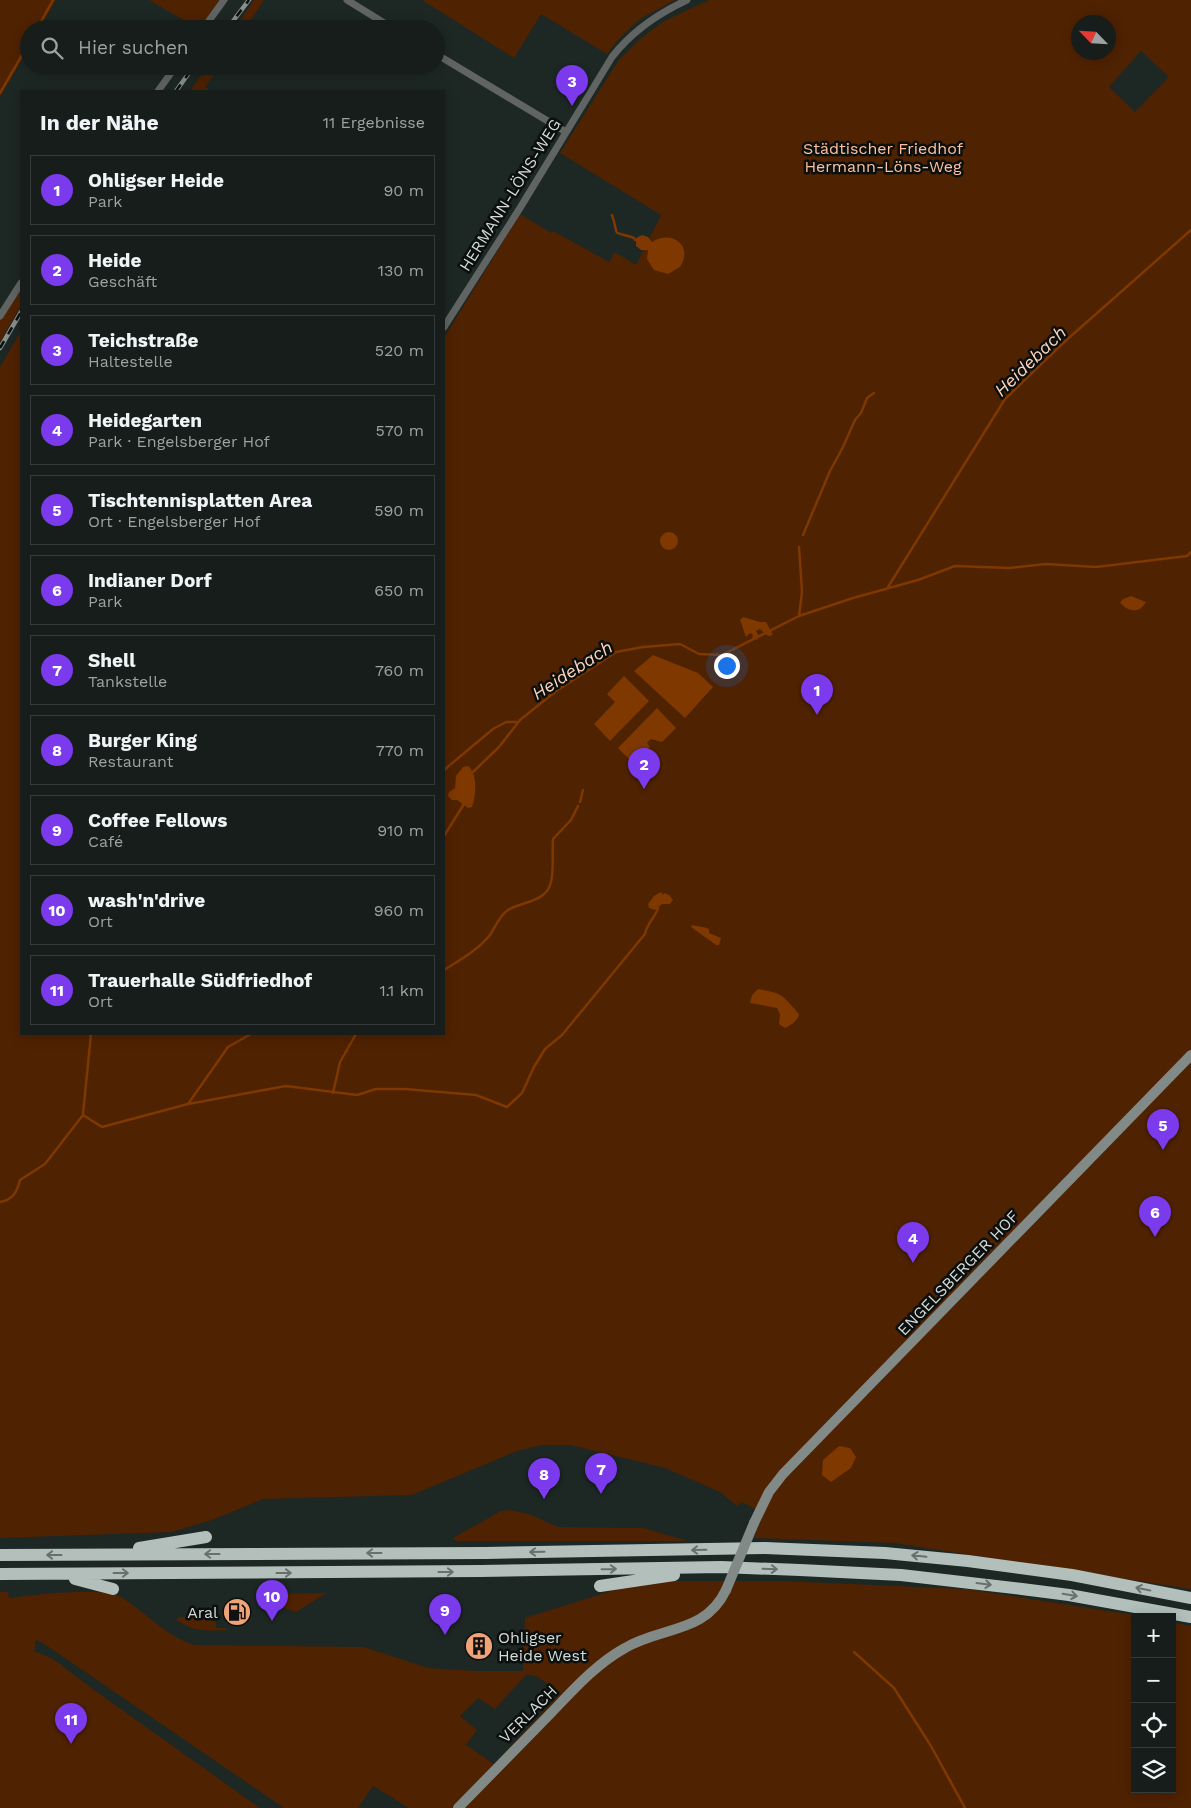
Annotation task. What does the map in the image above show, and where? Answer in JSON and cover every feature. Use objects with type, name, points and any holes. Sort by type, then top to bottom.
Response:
[{"type":"highway","points":[[102,1554],[206,1537]]},
{"type":"highway","points":[[716,1540],[765,1548]]},
{"type":"highway","points":[[0,1555],[485,1553],[765,1548],[885,1553],[968,1561],[1072,1575],[1191,1598]]},
{"type":"highway","points":[[600,1586],[721,1567]]},
{"type":"highway","points":[[0,1574],[480,1572],[721,1567],[901,1575],[1069,1595],[1191,1616]]},
{"type":"highway","points":[[20,1574],[72,1579],[113,1589]]},
{"type":"street","points":[[210,20],[224,0]]},
{"type":"street","points":[[347,0],[379,20]]},
{"type":"street","name":"HERMANN-LÖNS-WEG","points":[[445,325],[520,208],[612,57],[628,38],[659,15],[687,0]]},
{"type":"street","points":[[445,59],[566,132]]},
{"type":"street","points":[[159,90],[170,75]]},
{"type":"street","points":[[0,316],[20,285]]},
{"type":"street","name":"ENGELSBERGER HOF","points":[[726,1590],[769,1492],[783,1474],[1191,1055]]},
{"type":"street","name":"VERLACH","points":[[458,1808],[602,1663],[625,1648],[646,1638],[693,1623],[708,1615],[719,1603],[726,1590]]},
{"type":"green space","points":[[0,0],[56,0],[44,20],[20,20],[20,63],[0,97]]},
{"type":"green space","points":[[149,0],[220,0],[206,20],[183,20]]},
{"type":"green space","points":[[254,0],[264,0],[251,20],[240,20]]},
{"type":"green space","points":[[422,0],[675,0],[640,19],[618,40],[607,54],[541,14],[514,58]]},
{"type":"green space","name":"Städtischer Friedhof Hermann-Löns-Weg","points":[[709,0],[1191,0],[1191,1589],[894,1543],[754,1538],[763,1513],[742,1502],[737,1506],[720,1492],[665,1468],[570,1445],[542,1445],[517,1451],[412,1495],[263,1499],[212,1520],[172,1532],[0,1538],[0,367],[20,333],[20,1035],[445,1035],[445,336],[520,214],[551,233],[553,231],[609,262],[615,252],[636,265],[661,215],[560,153],[618,61],[639,40],[664,21]],"holes":[[[1141,51],[1169,77],[1135,112],[1109,87]]]},
{"type":"green space","points":[[202,75],[214,75],[205,87],[210,90],[191,90]]},
{"type":"green space","points":[[20,290],[20,308],[0,342],[0,319]]},
{"type":"green space","points":[[509,1510],[529,1514],[558,1527],[644,1528],[687,1541],[456,1541],[453,1538],[501,1511]]},
{"type":"green space","points":[[662,1581],[781,1581],[966,1589],[1131,1615],[1131,1793],[1176,1793],[1176,1623],[1191,1626],[1191,1808],[409,1808],[373,1786],[358,1808],[284,1808],[36,1640],[34,1651],[53,1659],[260,1808],[0,1808],[0,1592],[8,1592],[9,1598],[66,1592],[111,1594],[121,1597],[175,1636],[195,1645],[364,1647],[428,1668],[476,1671],[523,1671],[525,1618],[621,1588]],"holes":[[[527,1674],[538,1677],[561,1693],[494,1764],[466,1745],[477,1730],[460,1716],[478,1698],[495,1709]]]},
{"type":"green space","points":[[327,1593],[296,1612],[282,1607],[272,1599],[275,1594]]},
{"type":"green space","points":[[178,1617],[210,1617],[212,1621],[216,1622],[216,1628],[226,1628],[227,1630],[194,1629],[177,1620]]},
{"type":"shaded area","points":[[642,235],[648,237],[652,242],[667,237],[679,242],[683,246],[684,252],[684,259],[680,267],[668,274],[654,270],[647,259],[648,250],[641,250],[636,246],[636,238]]},
{"type":"shaded area","points":[[669,532],[675,535],[678,541],[675,547],[669,550],[663,547],[660,541],[663,535]]},
{"type":"shaded area","points":[[1131,596],[1146,602],[1137,610],[1130,610],[1120,603],[1123,599]]},
{"type":"shaded area","points":[[743,617],[766,622],[773,635],[768,636],[760,629],[756,631],[759,636],[757,640],[752,638],[753,635],[750,633],[746,637],[740,620]]},
{"type":"shaded area","points":[[653,655],[698,673],[713,687],[685,718],[634,671]]},
{"type":"shaded area","points":[[624,676],[649,701],[610,741],[594,724],[615,702],[607,694]]},
{"type":"shaded area","points":[[657,708],[676,728],[662,742],[651,739],[647,743],[650,747],[644,756],[634,764],[618,748]]},
{"type":"shaded area","points":[[468,766],[473,774],[475,785],[472,807],[468,808],[448,796],[449,792],[455,788],[456,776],[463,767]]},
{"type":"shaded area","points":[[661,892],[663,895],[664,893],[669,895],[673,900],[670,904],[662,904],[655,910],[649,908],[648,904],[654,896]]},
{"type":"shaded area","points":[[692,925],[709,929],[709,933],[721,938],[719,945],[716,945],[691,927]]},
{"type":"shaded area","points":[[758,989],[773,992],[786,999],[799,1014],[796,1021],[785,1028],[779,1024],[780,1014],[777,1008],[750,1003],[752,995]]},
{"type":"shaded area","points":[[839,1446],[850,1448],[856,1457],[851,1468],[831,1482],[822,1475],[823,1460]]},
{"type":"waterway","points":[[42,20],[53,0]]},
{"type":"waterway","points":[[0,93],[20,59]]},
{"type":"waterway","points":[[612,215],[617,232],[635,240]]},
{"type":"waterway","name":"Heidebach","points":[[888,587],[1005,399],[1062,344],[1191,230]]},
{"type":"waterway","points":[[803,535],[830,471],[855,420],[861,413],[867,398],[874,393]]},
{"type":"waterway","points":[[799,547],[802,592],[799,616]]},
{"type":"waterway","name":"Heidebach","points":[[473,772],[499,747],[520,720],[556,691],[616,652],[643,647],[680,644],[699,654],[722,655],[799,616],[853,598],[918,580],[955,566],[1010,568],[1046,564],[1096,567],[1187,556],[1191,552]]},
{"type":"waterway","points":[[445,769],[493,729],[506,722],[518,722]]},
{"type":"waterway","points":[[580,802],[583,790]]},
{"type":"waterway","name":"Heidebach","points":[[445,834],[464,804]]},
{"type":"waterway","points":[[445,969],[480,945],[490,935],[505,912],[539,898],[544,894],[552,878],[553,839],[571,820],[578,806]]},
{"type":"waterway","points":[[0,1202],[14,1195],[20,1180],[45,1164],[83,1115],[102,1127],[188,1104],[286,1086],[357,1095],[376,1089],[405,1089],[476,1095],[507,1107],[522,1093],[545,1049],[562,1035],[645,934],[658,908]]},
{"type":"waterway","points":[[83,1114],[91,1035]]},
{"type":"waterway","points":[[188,1104],[228,1047],[249,1035]]},
{"type":"waterway","name":"Heidebach","points":[[333,1093],[340,1062],[355,1035]]},
{"type":"waterway","points":[[854,1652],[894,1688],[931,1746],[965,1808]]},
{"type":"railway","points":[[234,20],[249,0]]},
{"type":"railway","points":[[177,90],[188,75]]},
{"type":"railway","points":[[0,348],[20,314]]},
{"type":"place","name":"Teichstraße","points":[[572,106]]},
{"type":"place","name":"Ohligser Heide","points":[[817,715]]},
{"type":"place","name":"Heide","points":[[644,789]]},
{"type":"place","name":"Tischtennisplatten Area","points":[[1163,1150]]},
{"type":"place","name":"Indianer Dorf","points":[[1155,1237]]},
{"type":"place","name":"Heidegarten","points":[[913,1263]]},
{"type":"place","name":"Shell","points":[[601,1494]]},
{"type":"place","name":"Burger King","points":[[544,1499]]},
{"type":"place","name":"Aral","points":[[237,1612]]},
{"type":"place","name":"wash'n'drive","points":[[272,1621]]},
{"type":"place","name":"Coffee Fellows","points":[[445,1635]]},
{"type":"place","name":"Ohligser Heide West","points":[[479,1646]]},
{"type":"place","name":"Trauerhalle Südfriedhof","points":[[71,1744]]}]
